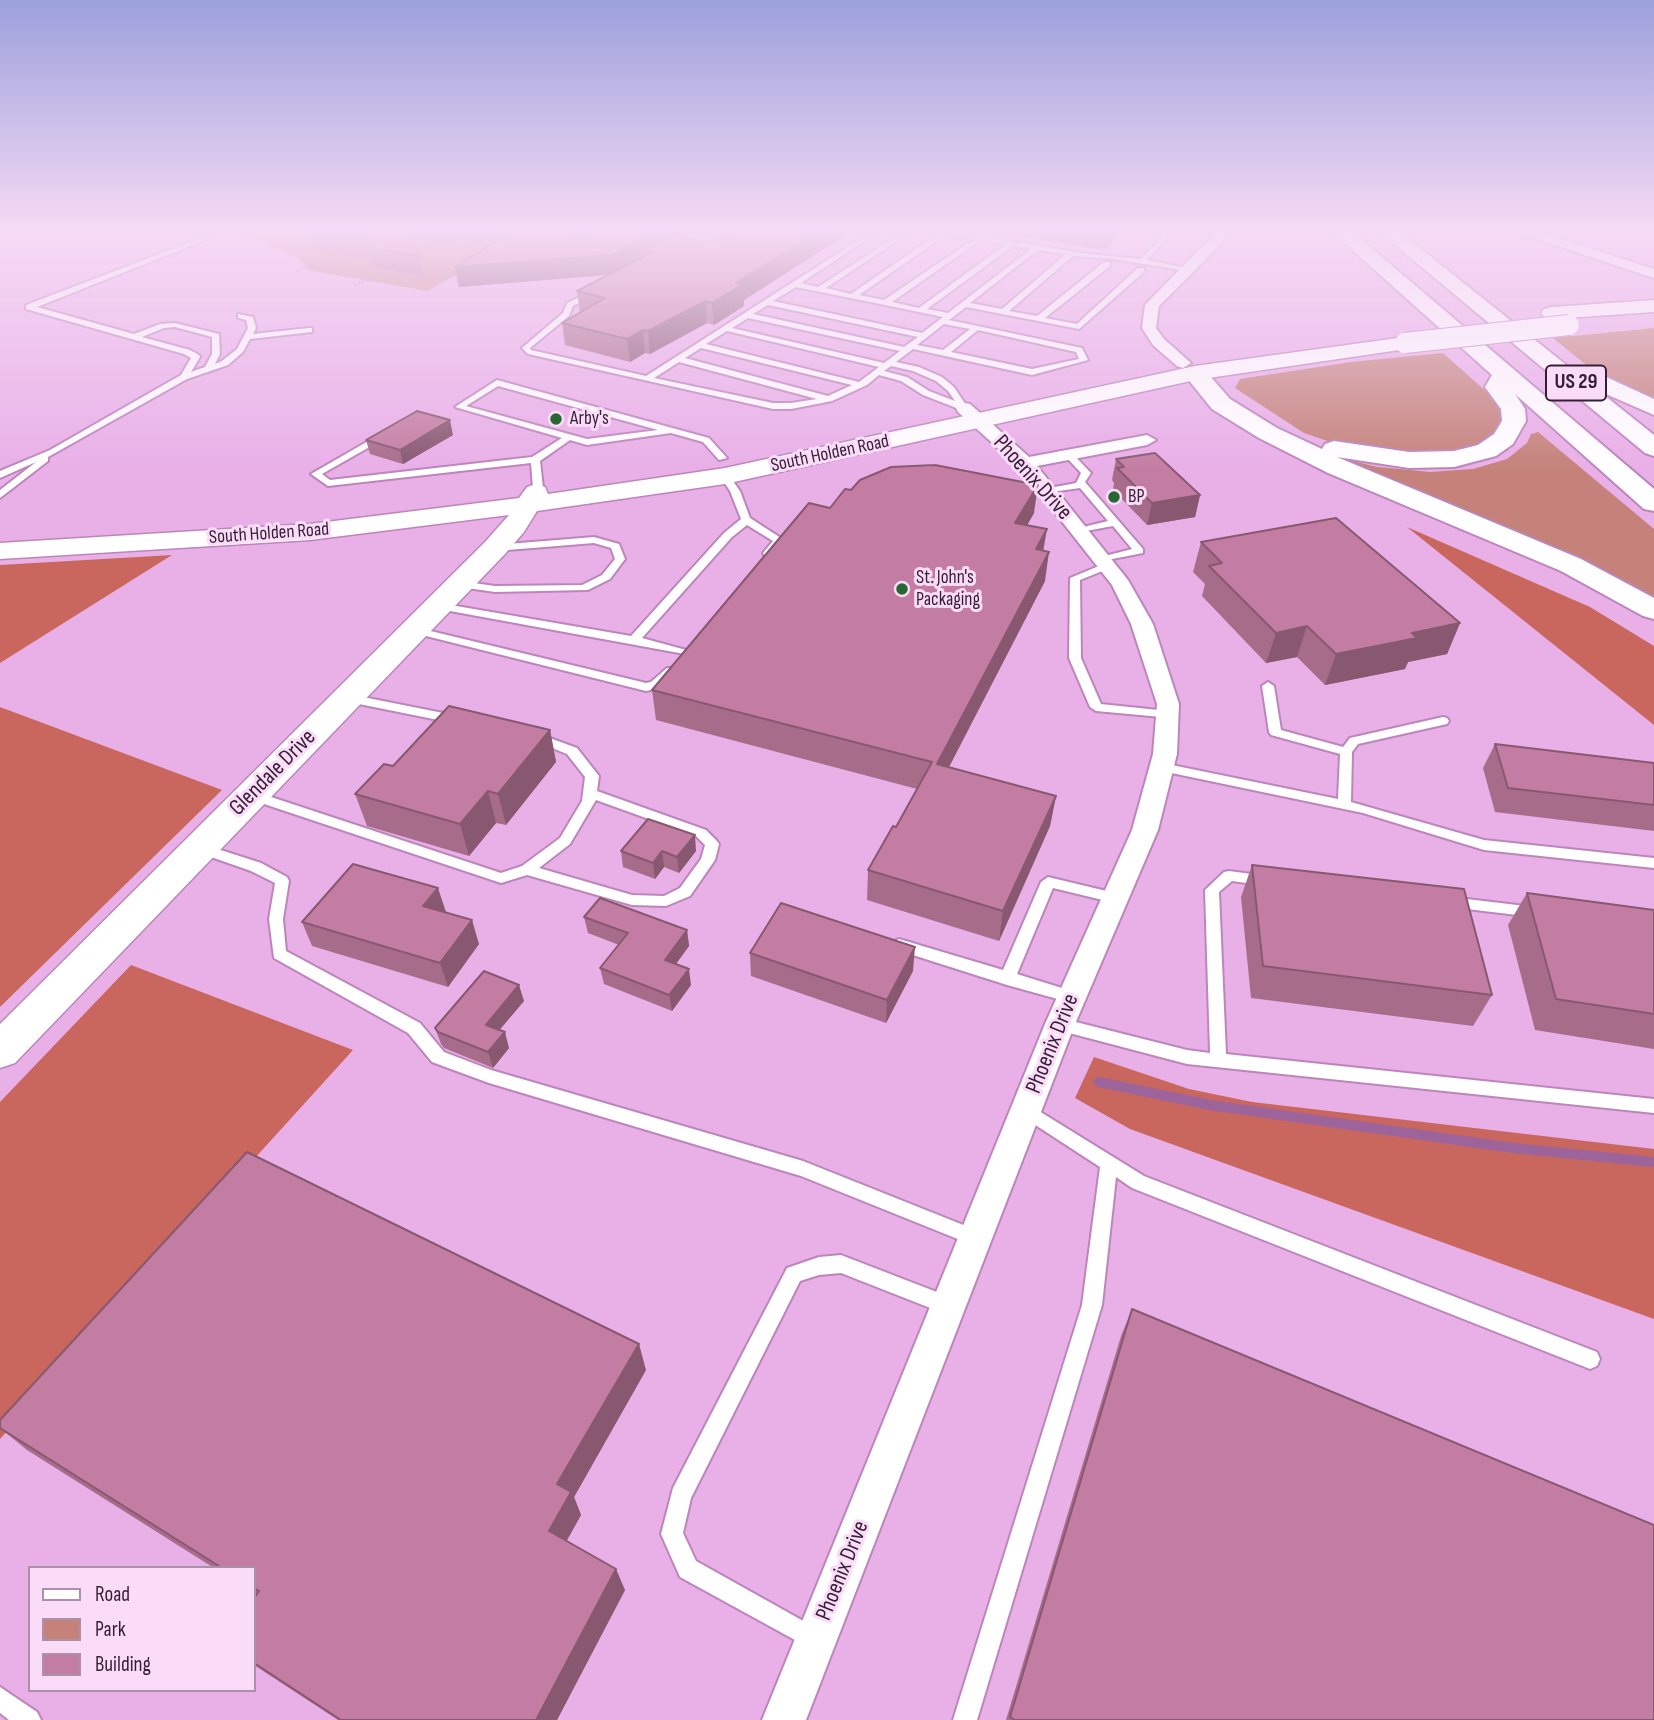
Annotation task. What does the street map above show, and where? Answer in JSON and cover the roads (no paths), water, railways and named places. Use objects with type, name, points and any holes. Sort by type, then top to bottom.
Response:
[{"type":"highway","name":"US 29","points":[[1430,309],[1654,503]]},
{"type":"highway","name":"US 29","points":[[1487,309],[1654,448]]},
{"type":"highway","points":[[1498,318],[1531,333],[1593,379],[1654,408]]},
{"type":"highway","points":[[1189,368],[1276,426],[1298,437],[1350,453],[1409,460],[1454,458],[1488,451],[1504,439],[1514,421],[1513,409],[1497,387],[1504,374]]},
{"type":"highway","points":[[1189,368],[1222,404],[1268,433],[1336,467],[1571,565],[1654,610]]},
{"type":"street","points":[[1151,309],[1149,328],[1158,342],[1189,368]]},
{"type":"street","name":"South Holden Road","points":[[0,551],[310,532],[724,467],[1189,368],[1399,337],[1630,309]]},
{"type":"street","name":"South Holden Road","points":[[1560,319],[1654,317]]},
{"type":"street","name":"Phoenix Drive","points":[[784,1720],[1066,1010],[1144,830],[1162,767],[1168,705],[1142,624],[1121,584],[1025,463],[972,415]]},
{"type":"street","points":[[1025,463],[1147,440]]},
{"type":"street","name":"South Holden Road","points":[[0,539],[533,497]]},
{"type":"street","name":"Glendale Drive","points":[[0,1051],[495,548],[515,526],[533,497]]},
{"type":"lane","points":[[37,309],[196,357],[184,377]]},
{"type":"lane","points":[[568,309],[526,348],[528,352],[773,406],[807,404],[829,399],[860,385],[957,309]]},
{"type":"lane","points":[[647,379],[754,309]]},
{"type":"lane","points":[[800,309],[924,336]]},
{"type":"lane","points":[[746,314],[1032,372],[1084,360],[1079,351],[1068,347],[976,328],[917,309]]},
{"type":"lane","points":[[990,309],[1079,327],[1097,309]]},
{"type":"lane","points":[[1003,312],[1006,309]]},
{"type":"lane","points":[[1040,319],[1052,309]]},
{"type":"lane","points":[[0,495],[54,452],[184,377],[225,363],[240,350],[252,328],[250,319],[241,316]]},
{"type":"lane","points":[[134,337],[163,326],[175,325],[216,336],[216,354],[208,369]]},
{"type":"lane","points":[[724,328],[885,367],[916,369],[939,379],[972,415]]},
{"type":"lane","points":[[945,354],[976,328]]},
{"type":"lane","points":[[248,337],[309,330]]},
{"type":"lane","points":[[699,345],[860,385]]},
{"type":"lane","points":[[677,359],[829,399]]},
{"type":"lane","points":[[885,367],[926,393],[972,415]]},
{"type":"lane","points":[[670,431],[587,442],[458,407],[497,383],[706,440],[724,467],[746,520],[779,540],[762,561]]},
{"type":"lane","points":[[392,430],[316,474],[328,483],[535,460],[569,437]]},
{"type":"lane","points":[[0,475],[54,452]]},
{"type":"lane","points":[[1069,455],[1086,474],[1080,482],[1082,485],[1139,551],[1104,563],[1075,578],[1075,658],[1096,707],[1168,715]]},
{"type":"lane","points":[[533,497],[535,460]]},
{"type":"lane","points":[[1047,491],[1082,485]]},
{"type":"lane","points":[[634,640],[728,535],[746,520]]},
{"type":"lane","points":[[1079,531],[1114,523]]},
{"type":"lane","points":[[438,606],[495,589],[584,587],[606,577],[620,559],[615,546],[594,540],[495,548]]},
{"type":"lane","points":[[438,606],[634,640],[686,653]]},
{"type":"lane","points":[[438,606],[646,687],[664,679],[695,642]]},
{"type":"lane","points":[[1268,685],[1275,732],[1346,752]]},
{"type":"lane","points":[[348,698],[466,722]]},
{"type":"lane","points":[[1344,805],[1346,752],[1354,741],[1443,721]]},
{"type":"lane","points":[[251,795],[501,878],[527,870],[565,841],[589,801],[593,776],[572,751],[526,735]]},
{"type":"lane","points":[[1162,767],[1344,805],[1484,845],[1654,863]]},
{"type":"lane","points":[[527,870],[632,900],[666,901],[685,892],[708,860],[712,844],[701,833],[679,823],[590,793]]},
{"type":"lane","points":[[200,848],[256,867],[282,881],[276,919],[279,954],[414,1028],[438,1057],[489,1076],[803,1169],[975,1238]]},
{"type":"lane","points":[[1219,1060],[1212,890],[1228,876],[1283,883]]},
{"type":"lane","points":[[1007,979],[1048,882],[1115,898]]},
{"type":"lane","points":[[1434,901],[1544,914]]},
{"type":"lane","points":[[884,939],[1007,979],[1066,1010],[1187,1057],[1654,1106]]},
{"type":"lane","points":[[1026,1110],[1138,1182],[1590,1359]]},
{"type":"lane","points":[[965,1720],[1092,1305],[1109,1163]]},
{"type":"lane","points":[[816,1641],[688,1569],[672,1534],[681,1496],[794,1274],[819,1266],[841,1264],[948,1306]]},
{"type":"lane","points":[[0,1699],[29,1720]]},
{"type":"waterway","points":[[1099,1082],[1210,1105],[1514,1148],[1654,1162]]},
{"type":"place","name":"Arby's","points":[[556,419]]},
{"type":"place","name":"BP","points":[[1114,497]]},
{"type":"place","name":"St. John's Packaging","points":[[902,589]]}]
